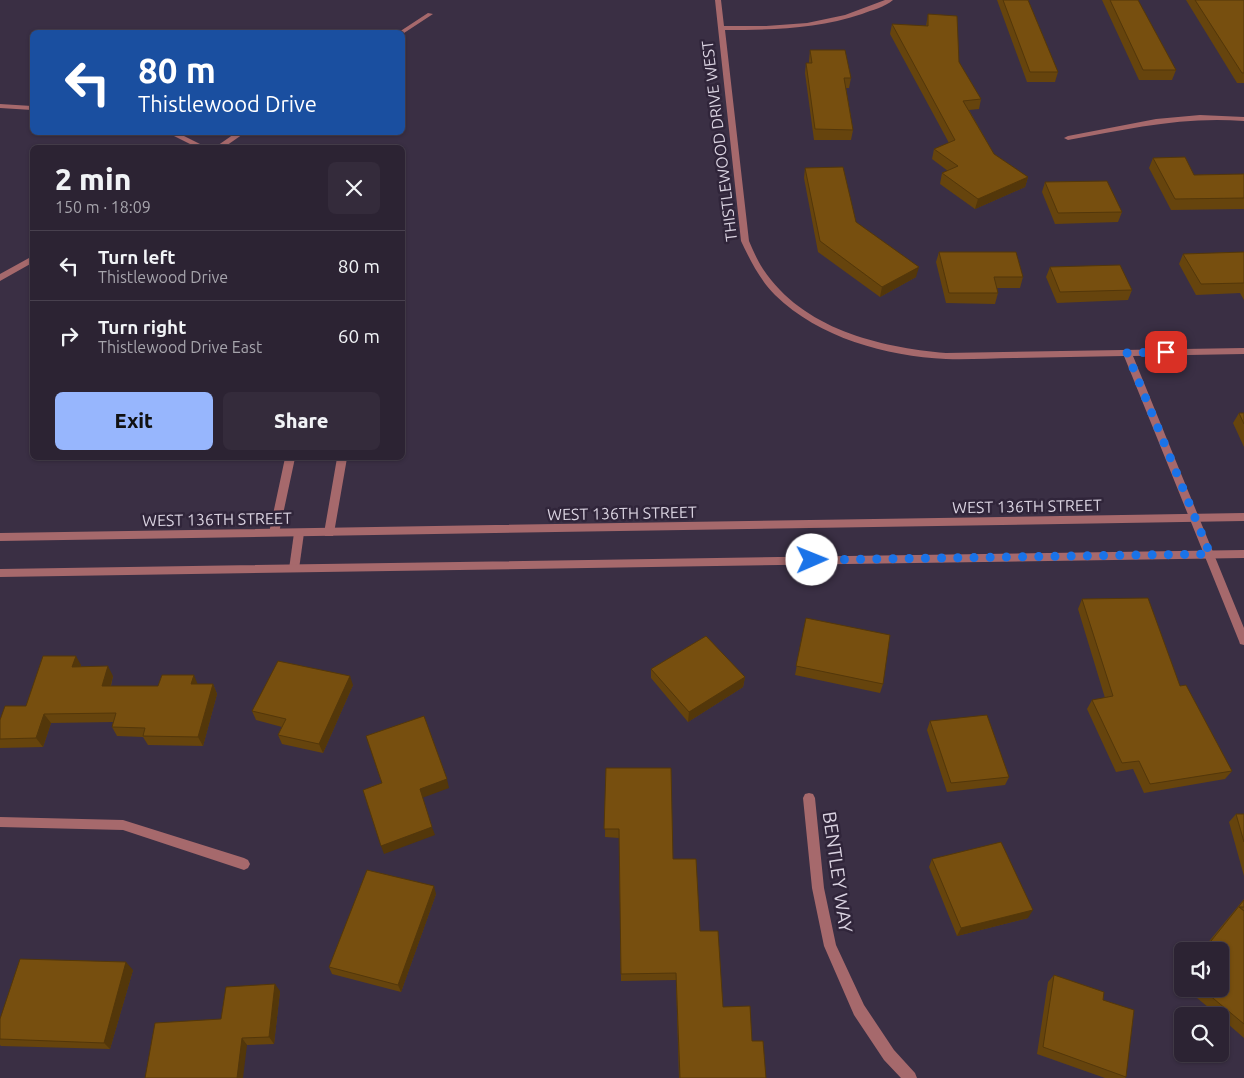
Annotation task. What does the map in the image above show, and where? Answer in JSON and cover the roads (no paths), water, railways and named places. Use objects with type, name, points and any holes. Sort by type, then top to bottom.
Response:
[{"type":"street","name":"THISTLEWOOD DRIVE WEST","points":[[718,0],[745,241],[750,256],[768,284],[800,311],[822,325],[846,336],[873,346],[910,354],[946,356],[1244,352]]},
{"type":"street","points":[[721,28],[788,28],[826,24],[846,19],[890,0]]},
{"type":"street","points":[[405,30],[430,14]]},
{"type":"street","points":[[0,106],[30,108]]},
{"type":"street","points":[[1068,138],[1181,117],[1204,116],[1244,119]]},
{"type":"street","points":[[177,135],[198,145]]},
{"type":"street","points":[[221,145],[239,135]]},
{"type":"street","points":[[0,278],[30,261]]},
{"type":"street","points":[[1127,353],[1196,518],[1244,641]]},
{"type":"street","points":[[274,534],[290,460]]},
{"type":"street","points":[[329,533],[342,460]]},
{"type":"street","name":"WEST 136TH STREET","points":[[0,537],[299,534],[1244,517]]},
{"type":"street","points":[[294,569],[299,534]]},
{"type":"street","points":[[0,573],[1244,554]]},
{"type":"street","name":"BENTLEY WAY","points":[[809,798],[818,888],[830,946],[859,1010],[889,1054],[910,1078]]},
{"type":"street","points":[[0,822],[123,825],[244,864]]}]
